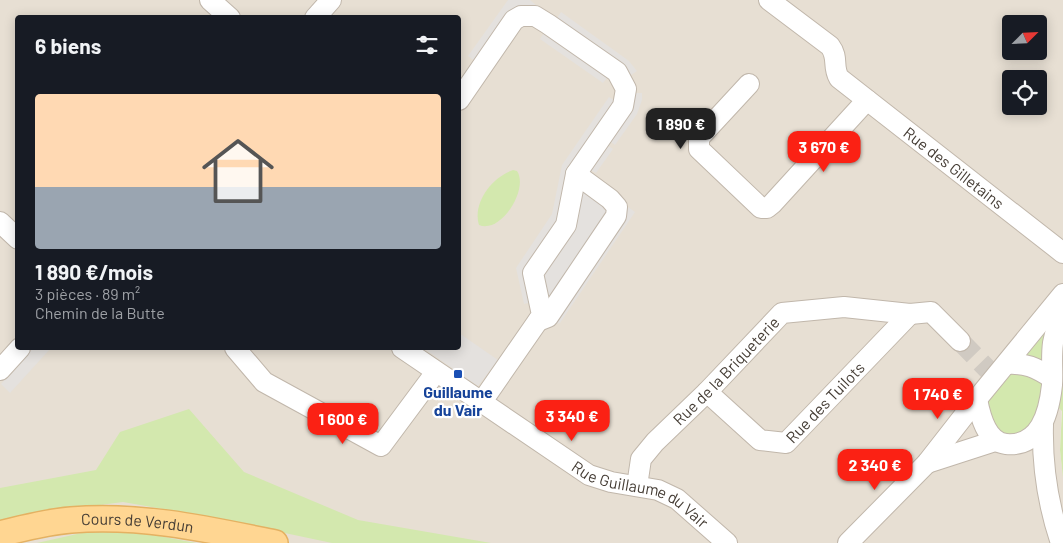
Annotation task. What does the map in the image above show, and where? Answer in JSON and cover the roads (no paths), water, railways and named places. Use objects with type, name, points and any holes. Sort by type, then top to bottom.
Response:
[{"type":"main road","name":"Cours de Verdun","points":[[0,534],[71,520],[143,519],[200,527],[275,543]]},
{"type":"street","points":[[210,0],[227,15]]},
{"type":"street","points":[[318,15],[331,0]]},
{"type":"street","name":"Rue des Gilletains","points":[[769,0],[830,46],[835,52],[835,67],[839,78],[1063,253]]},
{"type":"street","points":[[461,97],[514,20],[521,16],[535,16],[548,24],[617,72],[626,89],[624,106],[576,174],[566,225],[533,273],[542,315],[481,403]]},
{"type":"street","points":[[749,84],[699,138],[698,142],[699,149],[761,208],[767,208],[772,204],[867,100]]},
{"type":"street","points":[[538,321],[548,317],[616,216],[616,207],[610,199],[576,174]]},
{"type":"street","points":[[0,222],[15,236]]},
{"type":"street","points":[[848,543],[928,463],[977,399],[1063,294]]},
{"type":"street","points":[[1060,543],[1049,500],[1042,454],[1043,425],[1052,386],[1053,344],[1062,310],[1063,298]]},
{"type":"street","name":"Rue de la Briqueterie","points":[[637,486],[641,459],[655,442],[707,392],[782,313],[844,307],[910,314],[931,312],[960,341]]},
{"type":"street","name":"Rue des Tuilots","points":[[707,392],[760,440],[786,443],[910,314]]},
{"type":"street","points":[[0,370],[18,350]]},
{"type":"street","points":[[237,350],[264,382],[381,446],[436,372]]},
{"type":"street","name":"Rue Guillaume du Vair","points":[[405,350],[589,475],[611,482],[658,490],[677,500],[727,543]]},
{"type":"street","points":[[1007,364],[1023,364],[1038,369],[1052,378]]},
{"type":"street","points":[[977,399],[984,425],[995,441]]},
{"type":"street","points":[[928,463],[995,441],[1004,444],[1020,444],[1031,438],[1043,425]]},
{"type":"tunnel","points":[[960,341],[995,377]]},
{"type":"place","name":"Guillaume du Vair","points":[[458,374]]}]
